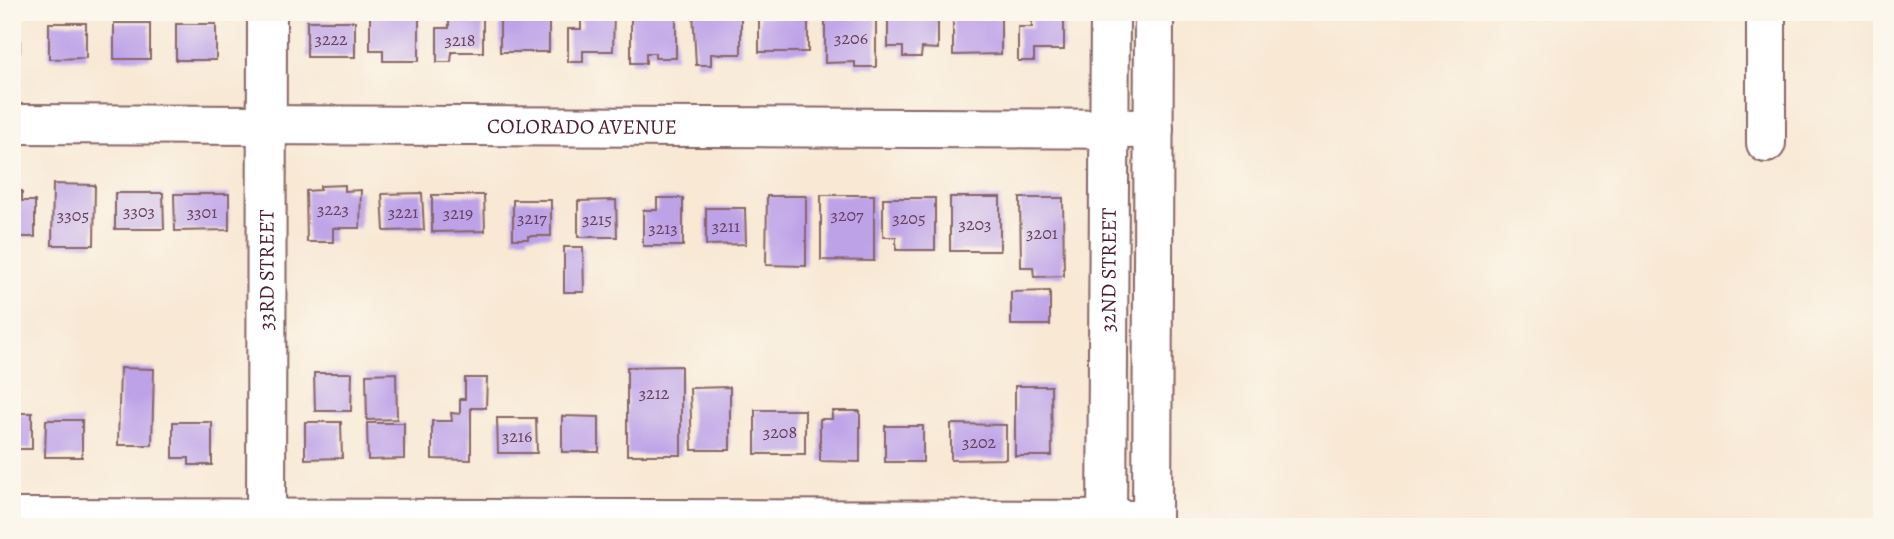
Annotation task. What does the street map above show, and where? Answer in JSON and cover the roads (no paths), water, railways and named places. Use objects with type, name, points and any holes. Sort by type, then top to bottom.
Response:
[{"type":"street","name":"33RD STREET","points":[[266,523],[267,12]]},
{"type":"street","name":"32ND STREET","points":[[1107,523],[1111,12]]},
{"type":"street","name":"32ND STREET","points":[[1152,523],[1154,12]]},
{"type":"street","points":[[1766,12],[1766,143]]},
{"type":"street","name":"COLORADO AVENUE","points":[[12,124],[1154,129]]},
{"type":"street","points":[[12,518],[266,523],[1152,523]]}]
